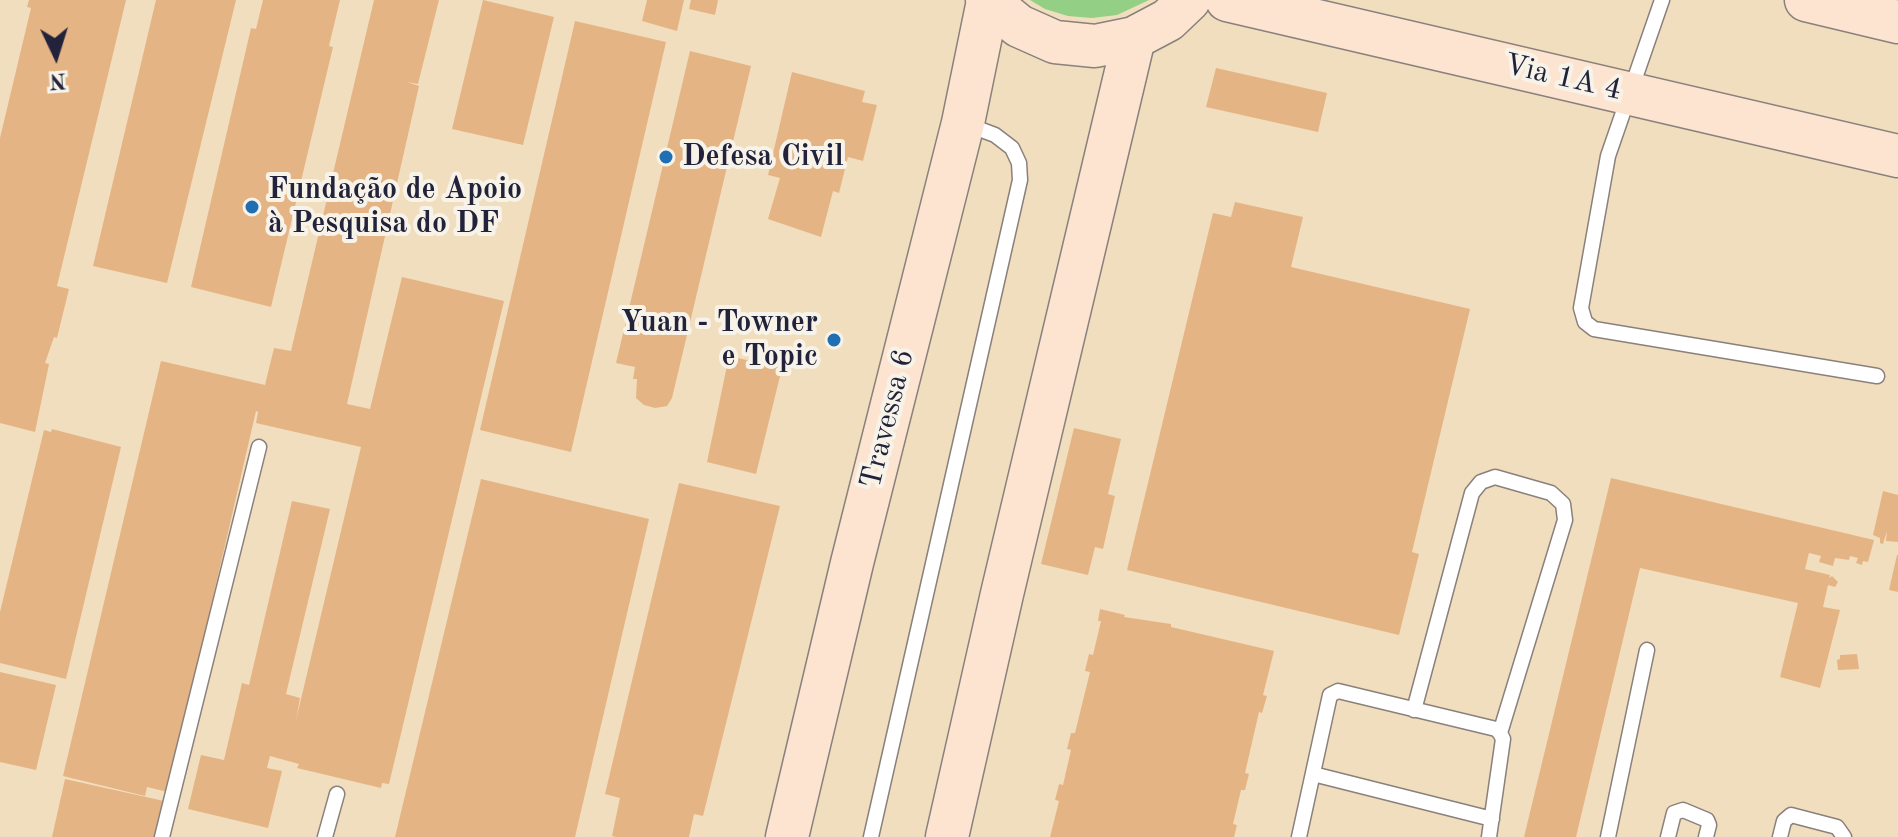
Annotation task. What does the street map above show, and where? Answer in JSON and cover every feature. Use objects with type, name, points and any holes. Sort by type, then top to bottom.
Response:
[{"type":"main road","points":[[988,1],[1019,26],[1055,42],[1095,46],[1134,38],[1168,20],[1189,0]]},
{"type":"main road","name":"Via 1A 4","points":[[1227,0],[1898,156]]},
{"type":"main road","points":[[1806,0],[1898,22]]},
{"type":"main road","name":"Travessa 6","points":[[787,837],[852,563],[963,123],[988,1]]},
{"type":"main road","points":[[947,837],[1134,38]]},
{"type":"lane","points":[[1662,0],[1608,156],[1581,308],[1585,322],[1594,329],[1877,376]]},
{"type":"lane","points":[[871,837],[1020,180],[1019,163],[1012,148],[995,135],[963,123]]},
{"type":"lane","points":[[162,837],[259,447]]},
{"type":"lane","points":[[1414,710],[1472,493],[1481,482],[1495,477],[1551,493],[1563,504],[1565,520],[1500,733]]},
{"type":"lane","points":[[1608,837],[1647,650]]},
{"type":"lane","points":[[1299,837],[1330,695],[1334,691],[1496,729],[1503,739],[1489,837]]},
{"type":"lane","points":[[1313,774],[1492,819]]},
{"type":"lane","points":[[325,837],[337,794]]},
{"type":"lane","points":[[1668,837],[1674,813],[1683,810],[1707,820],[1706,837]]},
{"type":"lane","points":[[1780,837],[1784,821],[1791,815],[1837,827],[1844,837]]},
{"type":"green space","points":[[1030,0],[1149,0],[1117,15],[1092,18],[1068,16],[1045,9]]},
{"type":"building","points":[[29,0],[126,0],[57,286],[69,289],[57,338],[54,337],[45,363],[49,364],[35,432],[0,423],[0,138],[31,8],[27,7]]},
{"type":"building","points":[[156,0],[236,0],[167,283],[93,266]]},
{"type":"building","name":"Fundação de Apoio à Pesquisa do DF","points":[[263,0],[340,0],[329,46],[333,47],[271,307],[191,287],[251,28],[256,29]]},
{"type":"building","points":[[374,0],[439,0],[418,84],[407,82],[419,86],[347,404],[370,409],[402,277],[504,301],[389,784],[382,783],[381,788],[297,768],[299,764],[270,756],[267,768],[282,771],[268,828],[188,809],[201,755],[224,760],[242,683],[249,685],[292,501],[330,509],[286,694],[300,698],[296,720],[361,447],[256,423],[256,411],[168,792],[147,787],[145,796],[63,776],[161,361],[265,385],[274,348],[291,351]]},
{"type":"building","points":[[483,0],[554,17],[523,145],[452,129]]},
{"type":"building","points":[[647,0],[684,0],[677,31],[642,21]]},
{"type":"building","points":[[691,0],[718,0],[715,15],[689,9]]},
{"type":"building","points":[[575,21],[666,42],[571,452],[480,430]]},
{"type":"building","points":[[690,51],[751,66],[672,398],[667,406],[655,408],[644,405],[636,398],[635,367],[616,363]]},
{"type":"building","points":[[1216,68],[1327,93],[1318,132],[1206,107]]},
{"type":"building","points":[[792,72],[865,91],[862,102],[877,105],[863,161],[848,157],[839,193],[833,191],[821,237],[768,219],[780,178],[768,175]]},
{"type":"building","points":[[1235,202],[1303,217],[1291,267],[1470,309],[1412,552],[1419,554],[1399,635],[1127,570],[1213,213],[1231,217]]},
{"type":"building","points":[[729,356],[782,368],[756,474],[707,462]]},
{"type":"building","points":[[1074,428],[1121,439],[1108,494],[1115,496],[1103,549],[1095,547],[1088,575],[1041,564]]},
{"type":"building","points":[[52,429],[121,447],[66,679],[0,663],[0,612],[44,430],[51,432]]},
{"type":"building","points":[[1611,478],[1874,540],[1868,562],[1863,561],[1862,565],[1856,563],[1858,558],[1850,556],[1849,560],[1835,558],[1833,566],[1819,562],[1821,556],[1809,553],[1805,569],[1830,575],[1829,578],[1832,576],[1838,582],[1835,587],[1828,585],[1823,607],[1840,610],[1820,688],[1780,677],[1798,603],[1640,568],[1576,837],[1524,837]]},
{"type":"building","points":[[481,479],[649,519],[575,837],[395,837]]},
{"type":"building","points":[[679,483],[780,506],[703,816],[694,814],[689,837],[616,837],[612,836],[620,798],[605,794]]},
{"type":"building","points":[[1883,491],[1898,495],[1898,542],[1886,541],[1887,531],[1883,544],[1880,538],[1873,535]]},
{"type":"building","points":[[1898,555],[1898,592],[1889,590]]},
{"type":"building","points":[[1100,609],[1274,651],[1263,695],[1267,696],[1262,713],[1259,712],[1245,773],[1249,774],[1245,790],[1241,790],[1233,824],[1237,825],[1234,837],[1050,837],[1059,801],[1055,800],[1059,784],[1063,785],[1071,750],[1067,749],[1071,733],[1075,733],[1090,672],[1085,671],[1089,654],[1093,655],[1101,621],[1098,621]]},
{"type":"building","points":[[1857,654],[1859,669],[1838,670],[1840,655]]},
{"type":"building","points":[[0,672],[56,685],[36,770],[0,762]]},
{"type":"building","points":[[65,779],[164,801],[155,837],[52,837]]},
{"type":"place","name":"Defesa Civil","points":[[666,157]]},
{"type":"place","name":"Fundação de Apoio à Pesquisa do DF","points":[[252,207]]},
{"type":"place","name":"Yuan - Towner e Topic","points":[[834,340]]}]
